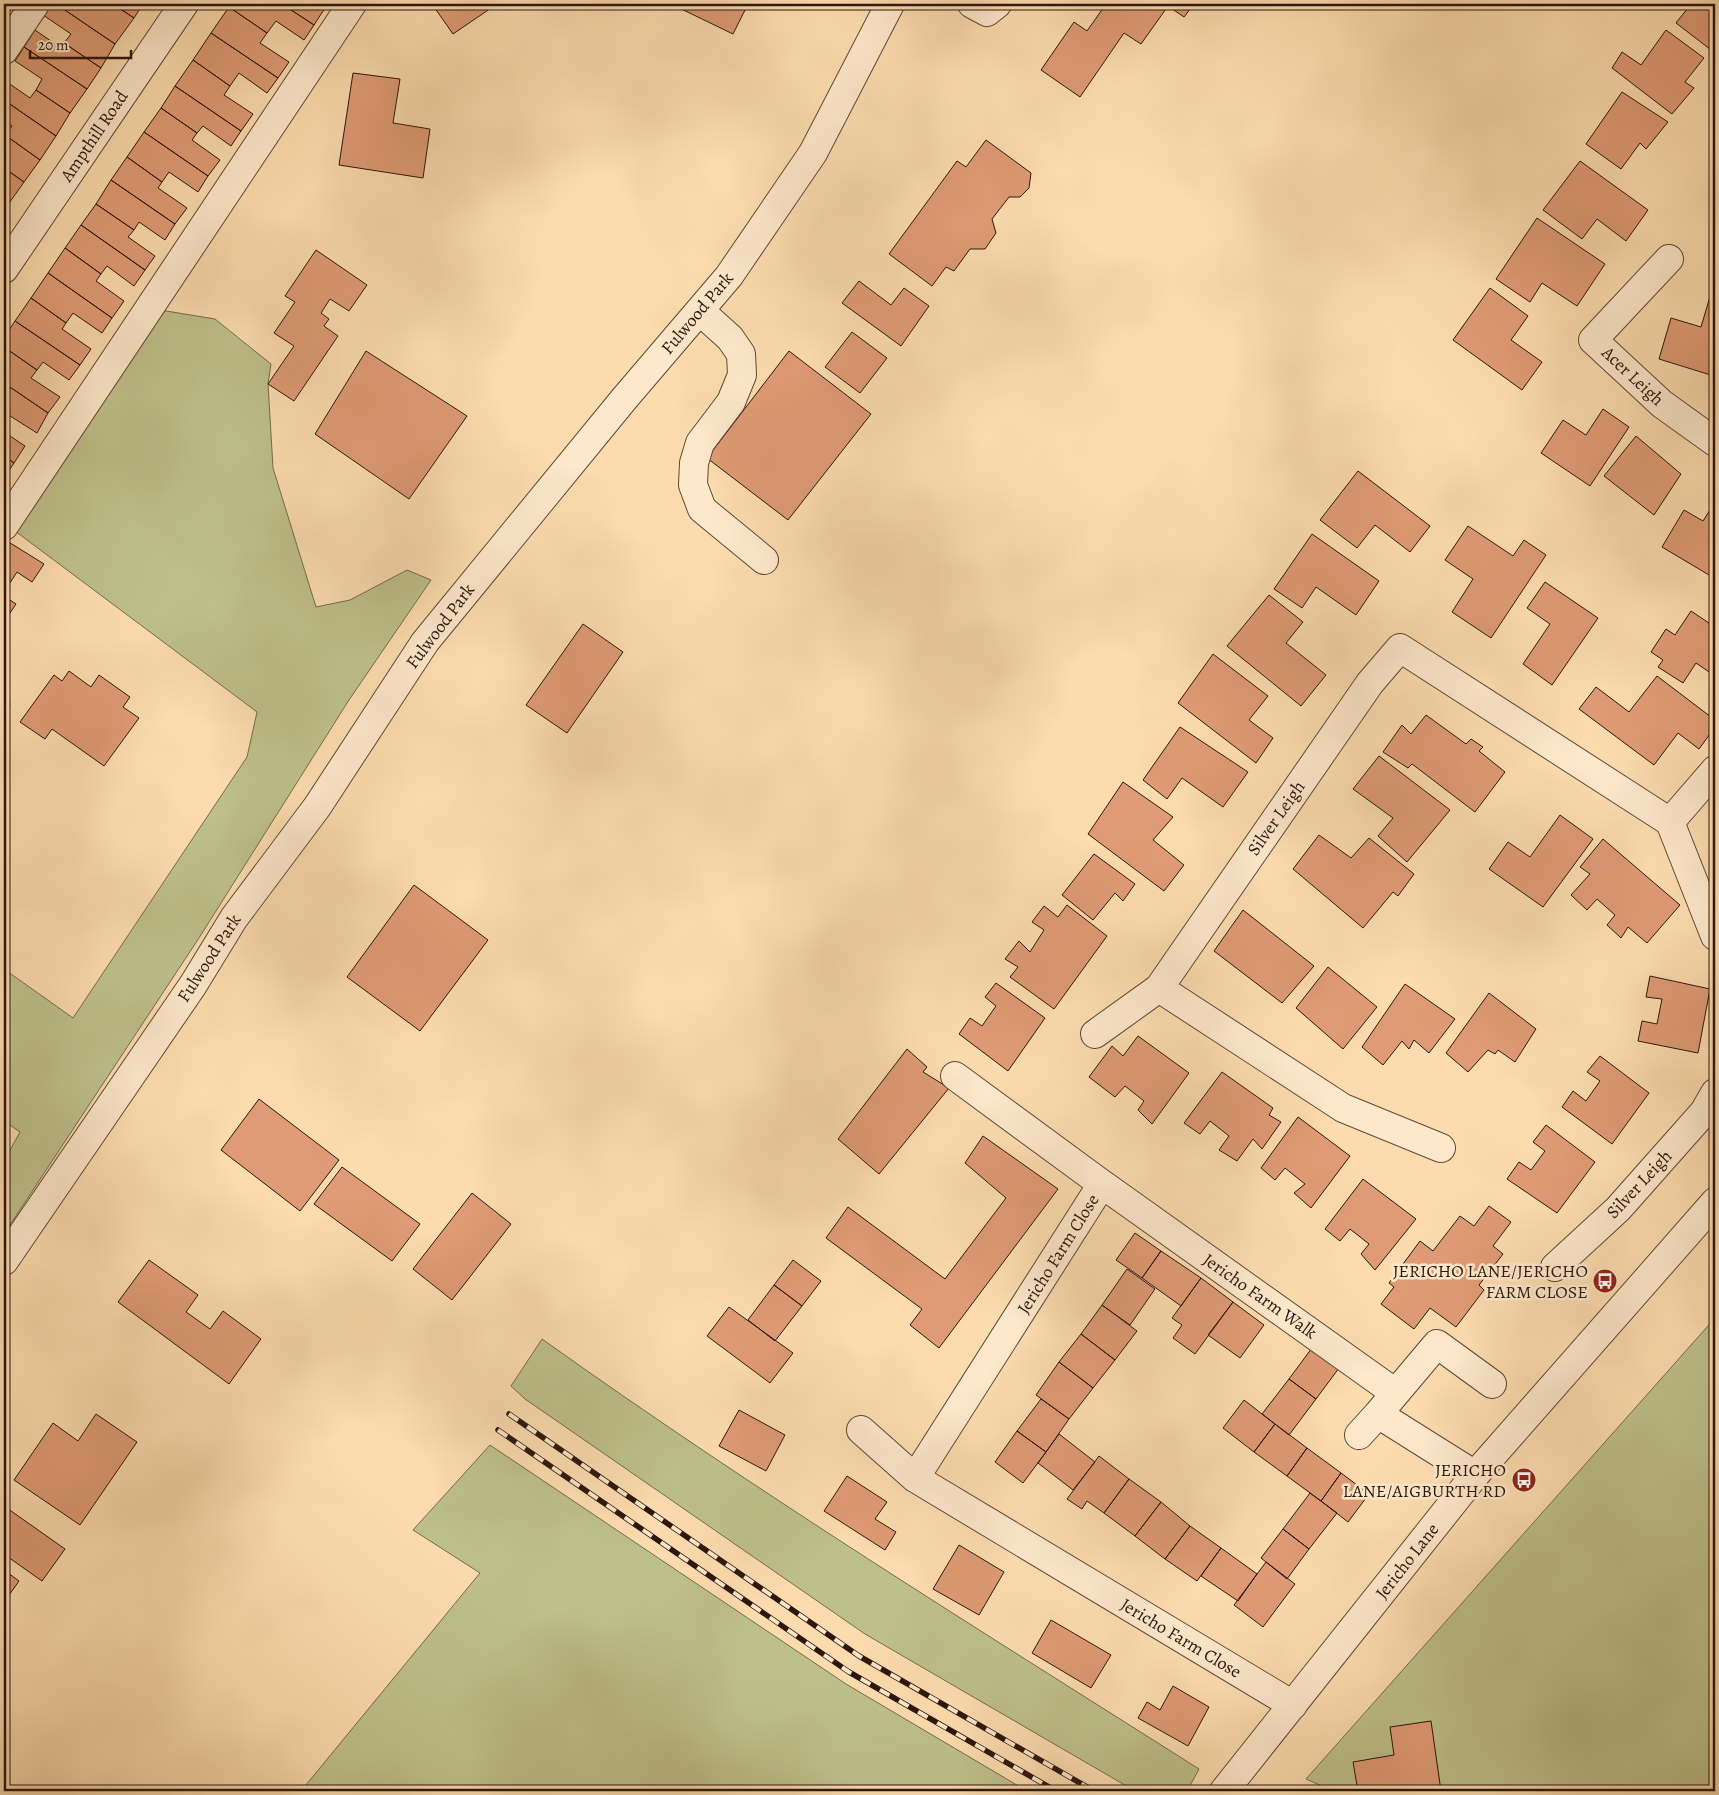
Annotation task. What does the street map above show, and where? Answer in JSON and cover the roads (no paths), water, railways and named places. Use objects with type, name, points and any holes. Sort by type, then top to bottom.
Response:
[{"type":"street","points":[[4,50],[35,4]]},
{"type":"street","name":"Ampthill Road","points":[[4,269],[184,4]]},
{"type":"street","points":[[4,526],[352,4]]},
{"type":"street","name":"Fulwood Park","points":[[4,1261],[193,985],[234,918],[316,807],[424,642],[729,276],[813,153],[890,4]]},
{"type":"street","points":[[972,4],[987,12],[997,4]]},
{"type":"street","name":"Acer Leigh","points":[[1669,259],[1593,340],[1662,404],[1715,442]]},
{"type":"street","points":[[700,311],[730,338],[740,354],[742,375],[731,402],[700,443],[694,463],[693,485],[702,509],[764,560]]},
{"type":"street","name":"Silver Leigh","points":[[1159,988],[1370,683],[1400,648],[1670,822]]},
{"type":"street","points":[[1715,770],[1670,822],[1715,936]]},
{"type":"street","points":[[1095,1034],[1159,988],[1343,1108],[1441,1148]]},
{"type":"street","name":"Jericho Farm Close","points":[[915,1478],[1102,1184],[955,1076]]},
{"type":"street","name":"Silver Leigh","points":[[1555,1267],[1618,1209],[1704,1112],[1715,1093]]},
{"type":"street","name":"Jericho Farm Walk","points":[[1102,1184],[1394,1392]]},
{"type":"street","name":"Jericho Lane","points":[[1226,1789],[1475,1475],[1715,1202]]},
{"type":"street","points":[[1359,1435],[1437,1344],[1492,1384]]},
{"type":"street","points":[[1378,1414],[1475,1475]]},
{"type":"street","name":"Jericho Farm Close","points":[[861,1430],[915,1478],[1293,1704]]},
{"type":"railway","points":[[509,1414],[859,1656],[1094,1791]]},
{"type":"railway","points":[[498,1430],[849,1672],[1056,1791]]},
{"type":"place","name":"JERICHO LANE/JERICHO FARM CLOSE","points":[[1605,1281]]},
{"type":"place","name":"JERICHO LANE/AIGBURTH RD","points":[[1524,1480]]}]
